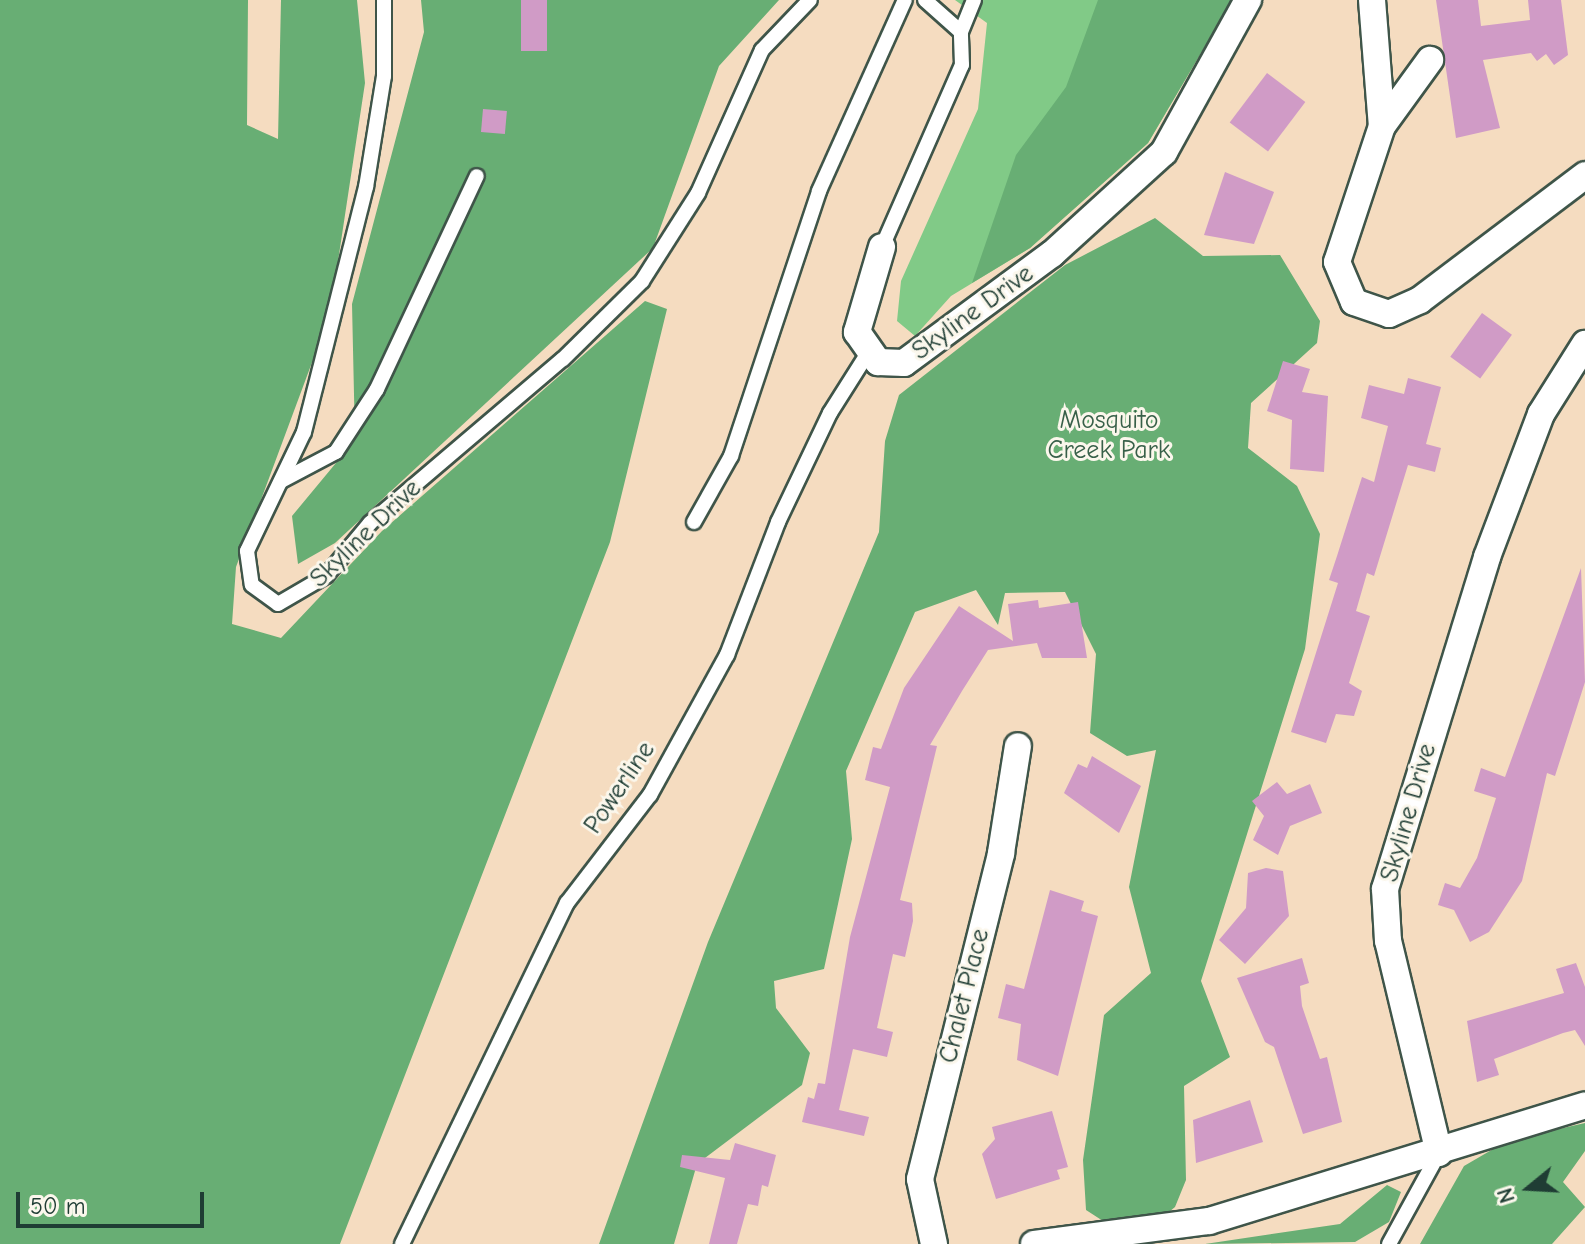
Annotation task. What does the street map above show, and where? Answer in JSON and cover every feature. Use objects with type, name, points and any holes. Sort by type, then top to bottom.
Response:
[{"type":"street","name":"Skyline Drive","points":[[868,353],[890,365],[920,356],[1108,207],[1164,152],[1248,0]]},
{"type":"street","points":[[1372,0],[1382,126]]},
{"type":"street","points":[[1430,60],[1382,126],[1337,262],[1346,291],[1370,310],[1389,314],[1420,300],[1585,175]]},
{"type":"street","points":[[868,353],[857,320],[882,247]]},
{"type":"street","name":"Skyline Drive","points":[[1439,1153],[1388,941],[1385,889],[1487,557],[1541,414],[1585,344]]},
{"type":"street","name":"Chalet Place","points":[[934,1244],[920,1179],[1001,853],[1018,746]]},
{"type":"street","points":[[1034,1244],[1209,1221],[1439,1153],[1585,1105]]},
{"type":"lane","name":"Skyline Drive","points":[[384,0],[384,76],[366,187],[304,432],[247,551],[252,585],[278,604],[318,583],[370,523],[563,359],[642,281],[698,193],[762,50],[810,0]]},
{"type":"lane","points":[[694,522],[731,456],[819,191],[905,0]]},
{"type":"lane","points":[[925,0],[961,32]]},
{"type":"lane","points":[[882,247],[962,65],[961,32],[974,0]]},
{"type":"lane","points":[[280,481],[336,452],[377,389],[477,176]]},
{"type":"lane","name":"Powerline","points":[[402,1244],[567,903],[650,795],[727,655],[791,495],[868,353]]},
{"type":"lane","points":[[1389,1244],[1439,1153]]},
{"type":"green space","points":[[0,0],[248,0],[247,125],[278,139],[281,0],[357,0],[365,83],[330,314],[236,567],[232,624],[281,638],[382,531],[645,301],[667,309],[610,542],[340,1244],[0,1244]]},
{"type":"green space","points":[[421,0],[779,0],[719,66],[653,248],[335,543],[298,564],[292,516],[355,440],[352,304],[424,32]]},
{"type":"green space","points":[[955,0],[1232,0],[1148,143],[1030,248],[951,296],[915,336],[897,321],[901,281],[978,109],[987,23]]},
{"type":"green space","points":[[1098,0],[1232,0],[1148,143],[1030,248],[972,283],[1016,155],[1066,87]]},
{"type":"green space","name":"Mosquito Creek Park","points":[[1155,218],[1203,256],[1280,255],[1320,321],[1317,343],[1251,403],[1248,448],[1297,486],[1320,534],[1305,649],[1201,981],[1230,1057],[1184,1086],[1186,1180],[1175,1207],[1134,1241],[1086,1210],[1083,1160],[1104,1015],[1151,973],[1129,887],[1156,750],[1127,756],[1090,733],[1096,654],[1065,592],[1005,593],[998,625],[976,590],[915,612],[846,771],[852,839],[824,969],[774,981],[776,1008],[810,1053],[802,1085],[697,1164],[674,1244],[599,1244],[708,942],[879,532],[885,441],[899,395],[1065,265]]},
{"type":"green space","points":[[1585,1123],[1585,1151],[1563,1182],[1585,1207],[1552,1244],[1420,1244],[1464,1166],[1507,1141]]},
{"type":"green space","points":[[1387,1185],[1401,1192],[1389,1222],[1355,1242],[1205,1244],[1340,1224]]},
{"type":"building","points":[[521,0],[547,0],[547,51],[521,51]]},
{"type":"building","points":[[1436,0],[1478,0],[1481,26],[1530,20],[1528,0],[1561,0],[1568,55],[1554,65],[1546,54],[1537,61],[1531,53],[1483,60],[1500,128],[1456,138]]},
{"type":"building","points":[[1267,73],[1305,102],[1268,151],[1230,123]]},
{"type":"building","points":[[483,109],[507,111],[505,134],[481,132]]},
{"type":"building","points":[[1225,172],[1274,192],[1254,244],[1204,235]]},
{"type":"building","points":[[1482,313],[1512,335],[1480,378],[1450,357]]},
{"type":"building","points":[[1283,361],[1310,369],[1302,392],[1328,396],[1324,472],[1290,469],[1292,420],[1267,411]]},
{"type":"building","points":[[1408,378],[1441,387],[1426,444],[1441,448],[1435,472],[1408,465],[1374,576],[1367,573],[1356,611],[1370,616],[1349,683],[1362,691],[1354,716],[1336,714],[1326,743],[1291,732],[1338,583],[1329,580],[1362,477],[1374,482],[1388,426],[1361,418],[1369,385],[1404,394]]},
{"type":"building","points":[[1581,568],[1585,682],[1555,776],[1547,773],[1522,881],[1489,932],[1470,942],[1454,910],[1438,905],[1445,883],[1460,888],[1477,858],[1496,798],[1474,791],[1481,768],[1505,777]]},
{"type":"building","points":[[1038,600],[1039,608],[1078,602],[1087,658],[1042,658],[1037,643],[988,650],[962,691],[930,745],[937,746],[900,900],[912,903],[913,921],[905,957],[893,954],[877,1028],[893,1032],[887,1057],[853,1049],[839,1110],[869,1117],[864,1136],[802,1122],[808,1097],[814,1099],[818,1083],[825,1084],[850,937],[890,787],[865,780],[873,747],[881,749],[904,688],[959,606],[1013,641],[1008,604]]},
{"type":"building","points":[[1092,756],[1141,786],[1119,833],[1064,793],[1078,764],[1087,768]]},
{"type":"building","points":[[1277,782],[1287,794],[1310,784],[1322,813],[1290,826],[1278,855],[1253,840],[1264,816],[1252,801]]},
{"type":"building","points":[[1266,868],[1283,871],[1289,916],[1245,964],[1219,940],[1246,908],[1248,873]]},
{"type":"building","points":[[1050,890],[1084,901],[1081,911],[1098,916],[1058,1076],[1017,1060],[1021,1024],[998,1018],[1006,984],[1024,989]]},
{"type":"building","points":[[1302,958],[1309,983],[1300,986],[1302,1006],[1320,1059],[1327,1057],[1342,1122],[1303,1134],[1274,1047],[1265,1042],[1237,978]]},
{"type":"building","points":[[1576,963],[1585,987],[1585,1046],[1575,1030],[1563,1033],[1494,1059],[1499,1075],[1477,1082],[1467,1021],[1564,993],[1556,969]]},
{"type":"building","points":[[1250,1100],[1263,1142],[1196,1163],[1193,1120]]},
{"type":"building","points":[[1052,1111],[1068,1167],[1057,1170],[1060,1179],[996,1199],[982,1154],[995,1139],[992,1127]]},
{"type":"building","points":[[735,1143],[776,1155],[768,1187],[762,1185],[758,1206],[748,1204],[737,1244],[709,1244],[725,1178],[680,1167],[682,1155],[730,1160]]}]
